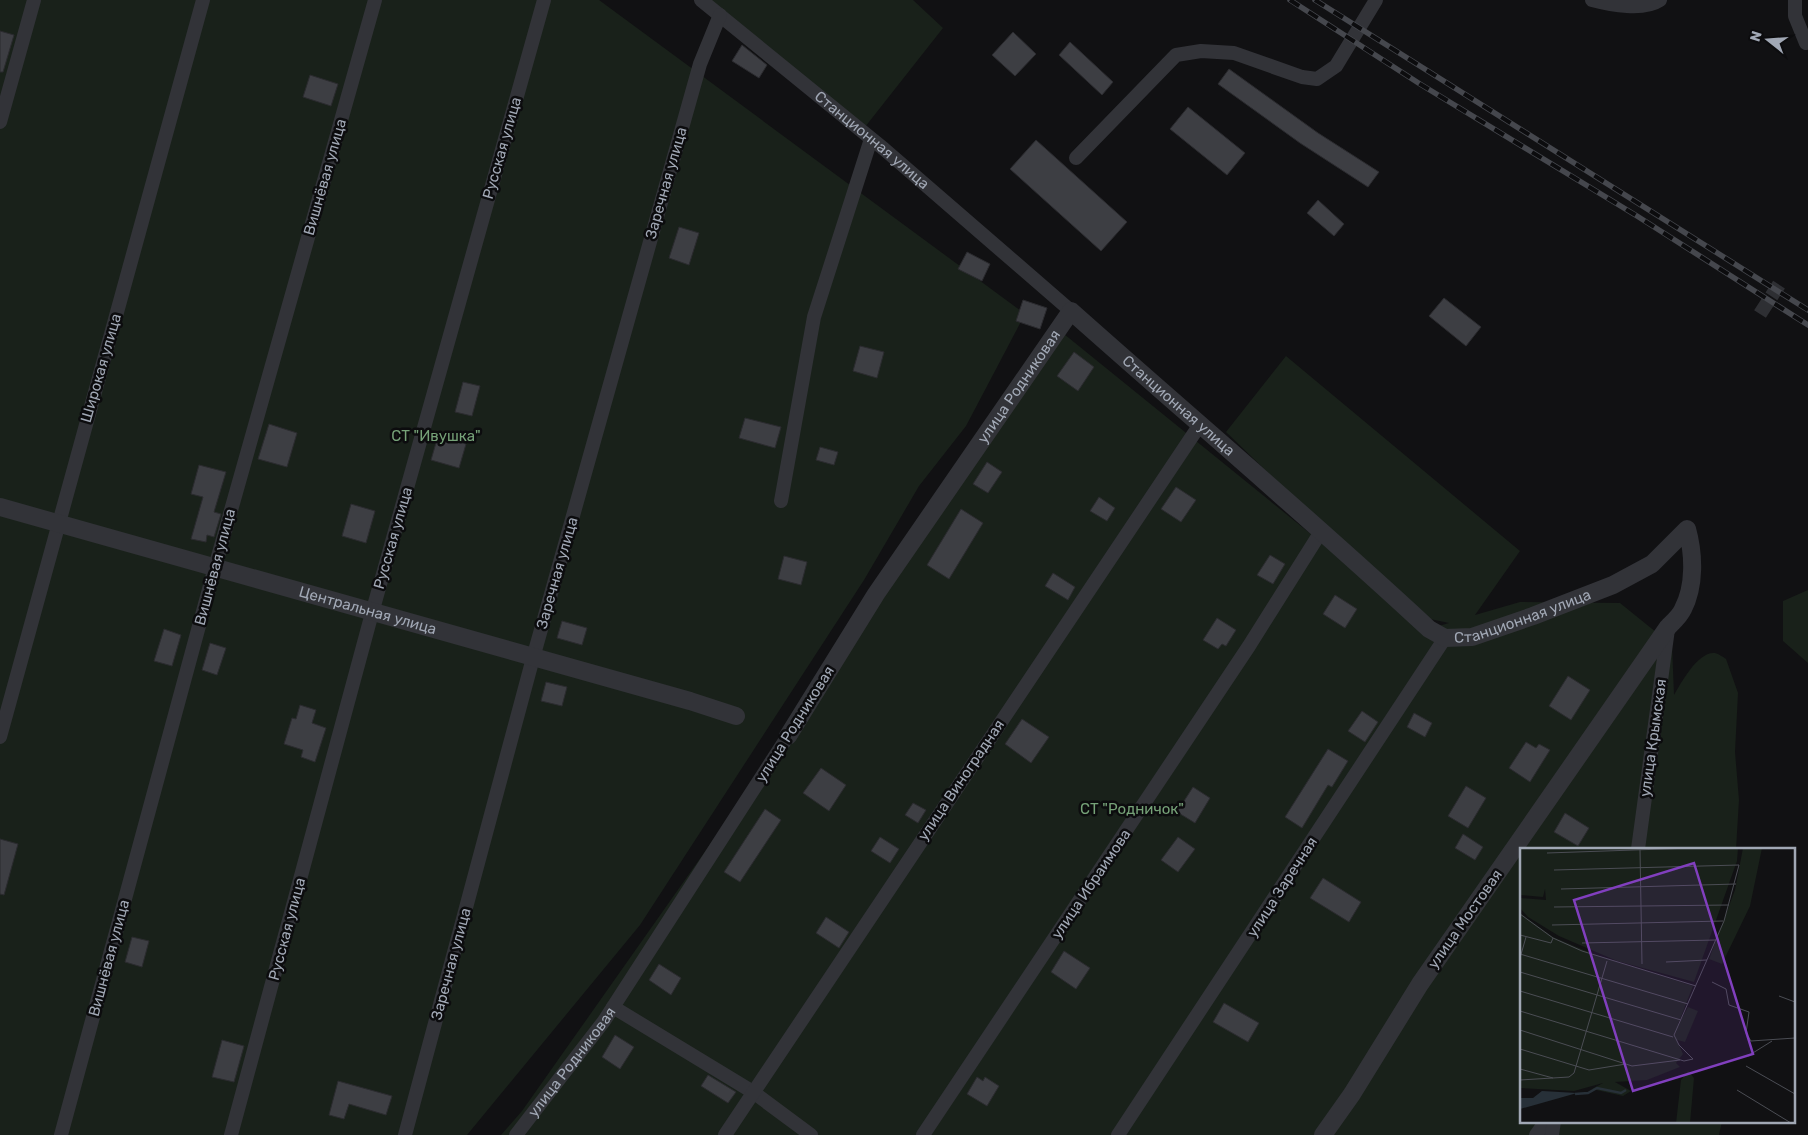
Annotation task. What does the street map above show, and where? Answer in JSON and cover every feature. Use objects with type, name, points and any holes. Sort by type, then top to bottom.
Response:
[{"type":"street","points":[[0,122],[34,0]]},
{"type":"street","name":"Широкая улица","points":[[0,737],[203,0]]},
{"type":"street","name":"Вишнёвая улица","points":[[61,1135],[215,567],[375,0]]},
{"type":"street","name":"Русская улица","points":[[231,1135],[372,613],[544,0]]},
{"type":"street","name":"Станционная улица","points":[[702,0],[871,139],[1071,311],[1199,426],[1322,530],[1428,629],[1445,638],[1472,637],[1613,585],[1652,564],[1688,529]]},
{"type":"street","points":[[1076,158],[1176,55],[1201,51],[1234,53],[1302,77],[1317,79],[1336,66],[1376,0]]},
{"type":"street","points":[[1592,0],[1605,4],[1652,6],[1660,0]]},
{"type":"street","points":[[1795,0],[1795,16],[1806,43]]},
{"type":"street","name":"Заречная улица","points":[[404,1135],[533,658],[700,64],[720,15]]},
{"type":"street","points":[[781,501],[814,317],[871,139]]},
{"type":"street","name":"улица Родниковая","points":[[516,1135],[604,1021],[788,736],[876,594],[1071,311]]},
{"type":"street","name":"улица Виноградная","points":[[725,1135],[1199,426]]},
{"type":"street","name":"Центральная улица","points":[[0,507],[736,716]]},
{"type":"street","name":"улица Мостовая","points":[[1323,1135],[1420,984],[1668,627],[1683,609],[1692,578],[1692,547],[1688,529]]},
{"type":"street","name":"улица Ибраимова","points":[[923,1135],[1249,646],[1322,530]]},
{"type":"street","name":"улица Крымская","points":[[1638,848],[1668,627]]},
{"type":"street","name":"улица Заречная","points":[[1118,1135],[1445,638]]},
{"type":"street","points":[[613,1007],[753,1092],[811,1135]]},
{"type":"street","points":[[1536,1135],[1545,1122]]},
{"type":"street","points":[[1552,1135],[1554,1122]]},
{"type":"green space","name":"СТ \"Ивушка\"","points":[[0,0],[599,0],[1025,314],[966,426],[919,486],[864,580],[640,925],[467,1135],[0,1135]]},
{"type":"green space","points":[[710,0],[913,0],[943,28],[865,127]]},
{"type":"green space","name":"СТ \"Родничок\"","points":[[1064,334],[1428,629],[1449,623],[1416,616],[1226,432],[1286,356],[1520,551],[1475,615],[1520,602],[1620,603],[1672,645],[1674,695],[1696,662],[1702,657],[1715,653],[1726,659],[1738,693],[1735,752],[1739,800],[1736,848],[1520,848],[1520,1122],[1722,1122],[1719,1135],[501,1135],[522,1111],[766,765]]},
{"type":"green space","points":[[1808,590],[1808,663],[1783,641],[1783,601]]},
{"type":"building","points":[[0,31],[14,35],[3,72],[0,72]]},
{"type":"building","points":[[1013,32],[1036,54],[1015,76],[992,55]]},
{"type":"building","points":[[1070,42],[1113,82],[1102,95],[1059,55]]},
{"type":"building","points":[[742,45],[767,65],[759,78],[732,61]]},
{"type":"building","points":[[1229,69],[1318,133],[1379,172],[1368,187],[1300,143],[1218,84]]},
{"type":"building","points":[[310,75],[338,84],[331,106],[303,97]]},
{"type":"building","points":[[1188,107],[1245,153],[1227,175],[1170,129]]},
{"type":"building","points":[[1036,140],[1127,222],[1101,251],[1010,169]]},
{"type":"building","points":[[1318,200],[1344,224],[1334,236],[1307,213]]},
{"type":"building","points":[[679,227],[699,233],[689,265],[669,258]]},
{"type":"building","points":[[967,252],[990,264],[982,281],[958,269]]},
{"type":"building","points":[[1444,298],[1481,327],[1466,346],[1429,316]]},
{"type":"building","points":[[1023,300],[1047,308],[1040,329],[1016,321]]},
{"type":"building","points":[[860,346],[884,352],[877,378],[853,371]]},
{"type":"building","points":[[1074,352],[1094,367],[1078,391],[1057,376]]},
{"type":"building","points":[[463,382],[480,386],[472,416],[455,412]]},
{"type":"building","points":[[745,418],[781,427],[775,448],[739,438]]},
{"type":"building","points":[[269,424],[297,433],[287,467],[258,459]]},
{"type":"building","points":[[438,436],[466,444],[459,468],[431,460]]},
{"type":"building","points":[[820,447],[838,452],[834,465],[816,460]]},
{"type":"building","points":[[987,462],[1002,472],[988,493],[973,484]]},
{"type":"building","points":[[199,465],[226,472],[214,512],[221,514],[214,537],[207,535],[206,542],[191,539],[203,497],[191,494]]},
{"type":"building","points":[[1176,487],[1196,500],[1181,522],[1161,509]]},
{"type":"building","points":[[1099,497],[1115,508],[1107,521],[1090,511]]},
{"type":"building","points":[[351,504],[375,511],[366,543],[342,536]]},
{"type":"building","points":[[961,509],[983,523],[949,579],[927,565]]},
{"type":"building","points":[[1270,555],[1285,564],[1273,584],[1257,575]]},
{"type":"building","points":[[784,556],[807,562],[801,585],[778,579]]},
{"type":"building","points":[[1053,573],[1075,587],[1068,600],[1045,586]]},
{"type":"building","points":[[1335,595],[1357,609],[1345,628],[1323,614]]},
{"type":"building","points":[[1217,618],[1236,630],[1226,646],[1222,644],[1218,649],[1203,640]]},
{"type":"building","points":[[562,621],[587,628],[582,645],[557,638]]},
{"type":"building","points":[[164,629],[181,635],[172,666],[154,661]]},
{"type":"building","points":[[210,643],[226,648],[217,675],[202,670]]},
{"type":"building","points":[[1568,676],[1590,690],[1571,720],[1549,706]]},
{"type":"building","points":[[546,682],[567,687],[562,706],[541,701]]},
{"type":"building","points":[[300,705],[316,710],[312,723],[326,728],[315,762],[301,757],[303,750],[284,744],[292,718],[296,719]]},
{"type":"building","points":[[1362,711],[1378,722],[1365,742],[1348,731]]},
{"type":"building","points":[[1414,713],[1432,723],[1425,737],[1407,727]]},
{"type":"building","points":[[1022,719],[1049,737],[1031,763],[1005,744]]},
{"type":"building","points":[[1526,742],[1536,748],[1539,744],[1550,750],[1530,782],[1509,768]]},
{"type":"building","points":[[1328,749],[1348,761],[1332,787],[1328,785],[1302,828],[1285,817]]},
{"type":"building","points":[[821,768],[846,785],[829,811],[803,793]]},
{"type":"building","points":[[1466,786],[1486,798],[1468,828],[1448,816]]},
{"type":"building","points":[[1193,787],[1210,798],[1195,823],[1177,812]]},
{"type":"building","points":[[913,803],[926,810],[918,823],[905,815]]},
{"type":"building","points":[[765,809],[781,820],[740,882],[724,872]]},
{"type":"building","points":[[1565,813],[1589,828],[1578,846],[1554,832]]},
{"type":"building","points":[[1463,834],[1483,847],[1475,860],[1455,848]]},
{"type":"building","points":[[880,837],[899,849],[890,863],[871,851]]},
{"type":"building","points":[[1178,837],[1195,849],[1178,872],[1161,860]]},
{"type":"building","points":[[0,839],[18,844],[4,895],[0,894]]},
{"type":"building","points":[[1323,878],[1361,902],[1349,922],[1310,898]]},
{"type":"building","points":[[826,917],[849,932],[839,948],[816,933]]},
{"type":"building","points":[[132,937],[149,941],[142,967],[125,962]]},
{"type":"building","points":[[1064,951],[1090,968],[1076,989],[1051,972]]},
{"type":"building","points":[[659,964],[681,978],[671,995],[649,980]]},
{"type":"building","points":[[1224,1003],[1259,1023],[1248,1042],[1213,1022]]},
{"type":"building","points":[[615,1035],[634,1047],[620,1069],[602,1057]]},
{"type":"building","points":[[222,1040],[244,1046],[234,1082],[212,1077]]},
{"type":"building","points":[[708,1075],[736,1092],[728,1103],[701,1086]]},
{"type":"building","points":[[977,1077],[983,1081],[985,1077],[999,1086],[987,1106],[967,1094]]},
{"type":"building","points":[[338,1081],[392,1096],[386,1115],[349,1104],[344,1119],[329,1115]]},
{"type":"tunnel","points":[[1760,314],[1782,280]]},
{"type":"railway","points":[[1290,0],[1420,84],[1637,216],[1808,325]]},
{"type":"railway","points":[[1315,0],[1808,310]]}]
